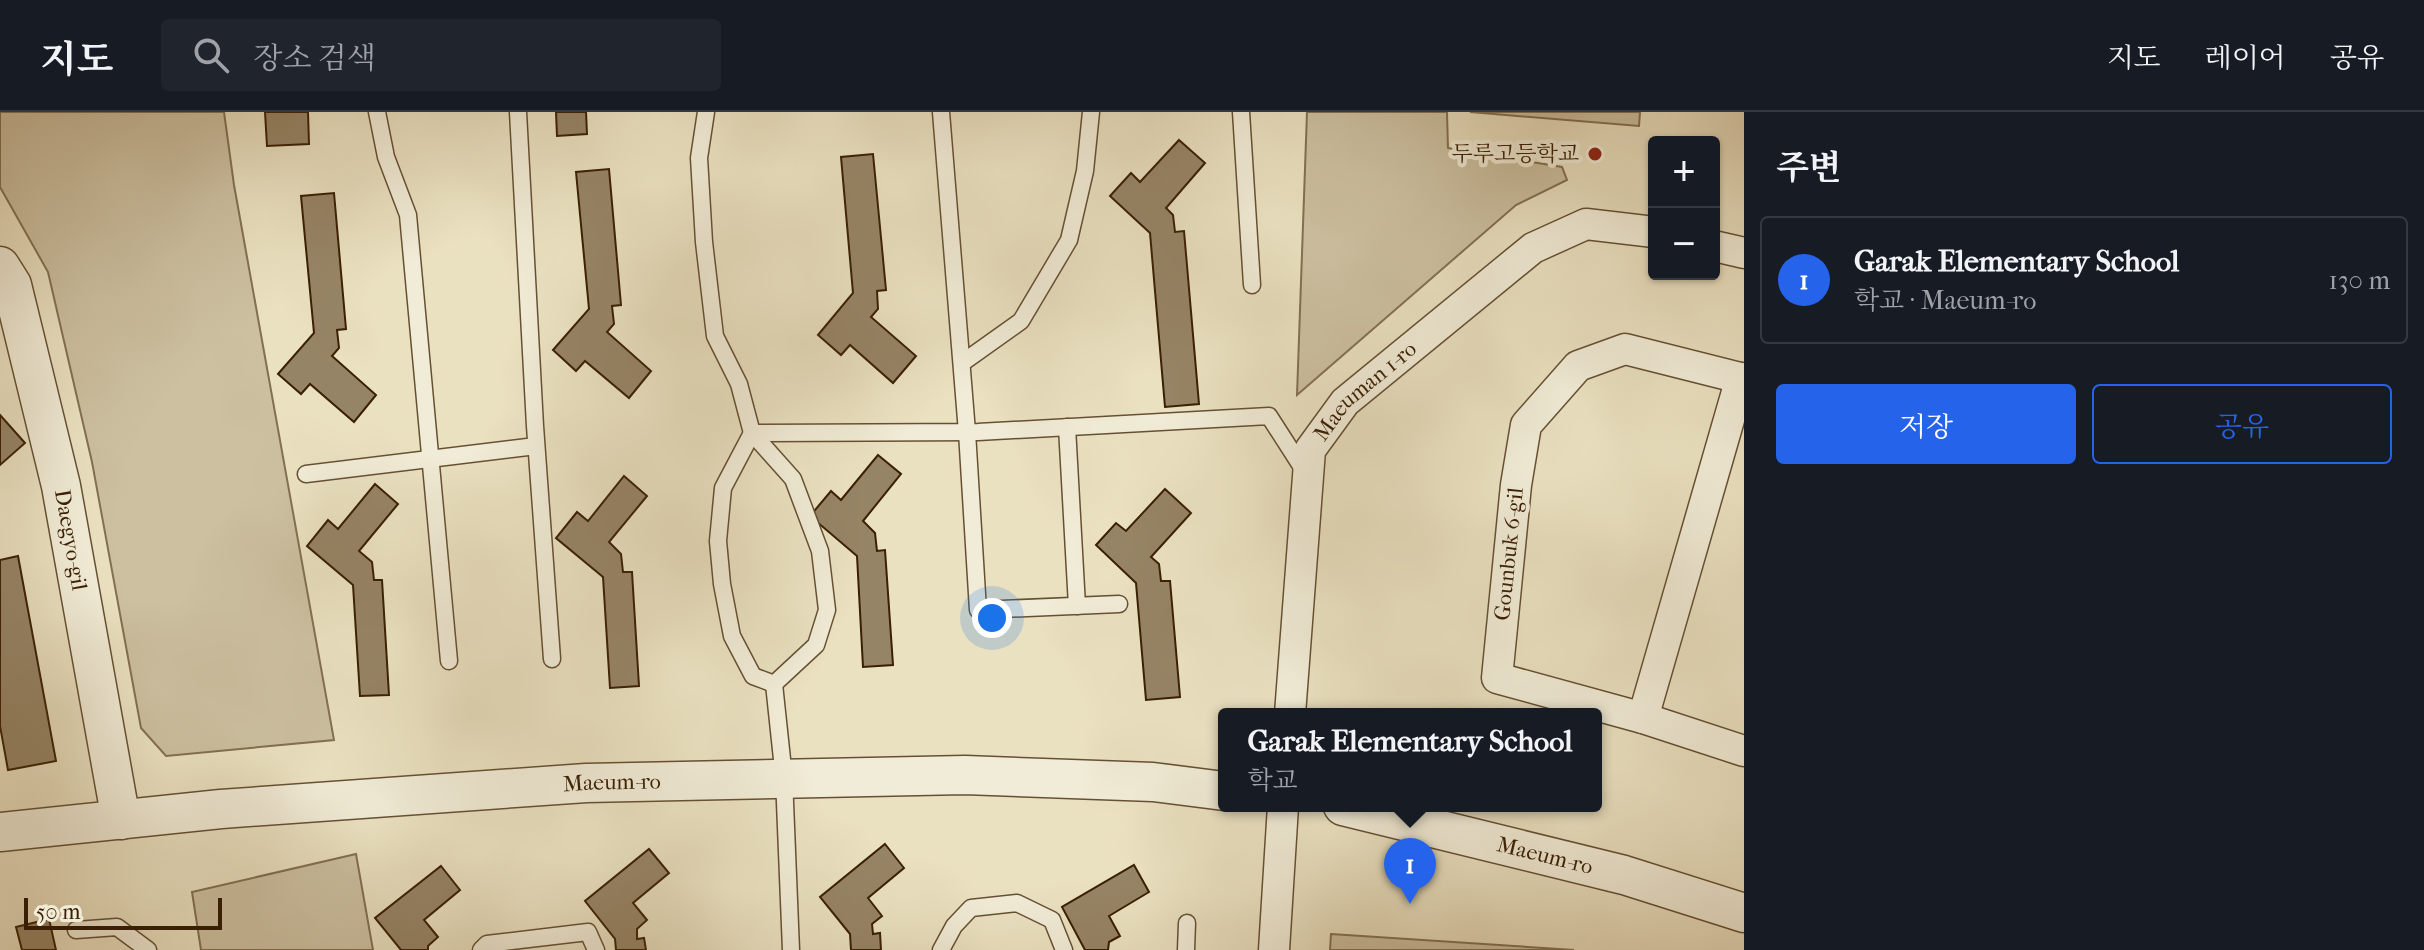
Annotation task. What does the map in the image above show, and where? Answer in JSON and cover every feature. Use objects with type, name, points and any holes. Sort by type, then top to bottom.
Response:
[{"type":"street","name":"Maeuman 1-ro","points":[[1290,708],[1310,450],[1345,402],[1533,248],[1586,224],[1648,231]]},
{"type":"street","points":[[1720,247],[1744,253]]},
{"type":"street","name":"Daegyo-gil","points":[[0,266],[12,285],[61,486],[121,820]]},
{"type":"street","name":"Gounbuk 6-gil","points":[[1743,378],[1625,349],[1578,366],[1526,425],[1516,485],[1497,678],[1643,718],[1744,751]]},
{"type":"street","points":[[1643,718],[1743,378]]},
{"type":"street","name":"Maeum-ro","points":[[0,832],[221,809],[586,783],[981,775],[1153,782],[1218,790]]},
{"type":"street","points":[[1274,950],[1283,812]]},
{"type":"street","name":"Maeum-ro","points":[[1367,812],[1624,875],[1744,913]]},
{"type":"lane","points":[[377,112],[386,157],[408,215],[449,661]]},
{"type":"lane","points":[[518,112],[536,446],[552,659]]},
{"type":"lane","points":[[706,112],[699,158],[704,242],[715,336],[739,384],[752,433],[793,479],[820,551],[827,610],[816,645],[774,684]]},
{"type":"lane","points":[[941,112],[978,610],[1119,604]]},
{"type":"lane","points":[[962,363],[1021,321],[1069,240],[1085,171],[1091,112]]},
{"type":"lane","points":[[1241,112],[1252,285]]},
{"type":"lane","points":[[752,433],[967,432],[1269,416],[1308,477]]},
{"type":"lane","points":[[1067,427],[1077,606]]},
{"type":"lane","points":[[752,433],[723,488],[718,541],[732,636],[753,676],[774,684]]},
{"type":"lane","points":[[306,474],[536,446]]},
{"type":"lane","points":[[774,684],[784,778],[791,950]]},
{"type":"lane","points":[[941,950],[954,926],[971,908],[1017,903],[1052,920],[1064,950]]},
{"type":"lane","points":[[1186,950],[1187,923]]},
{"type":"lane","points":[[76,930],[117,927],[148,950]]},
{"type":"lane","points":[[481,950],[487,944],[588,932],[596,950]]},
{"type":"shaded area","points":[[0,112],[224,112],[234,185],[334,740],[166,756],[141,728],[92,462],[48,272],[0,187]]},
{"type":"shaded area","points":[[1307,112],[1447,112],[1448,148],[1562,167],[1567,180],[1516,205],[1297,395]]},
{"type":"shaded area","points":[[1470,112],[1640,112],[1639,126]]},
{"type":"shaded area","points":[[356,854],[373,950],[201,950],[192,892]]},
{"type":"shaded area","points":[[1331,934],[1574,950],[1330,950]]},
{"type":"building","points":[[265,112],[308,112],[309,144],[267,146]]},
{"type":"building","points":[[556,112],[586,112],[587,134],[557,136]]},
{"type":"building","points":[[1179,140],[1205,163],[1166,208],[1173,215],[1175,232],[1184,231],[1199,404],[1165,407],[1150,233],[1110,196],[1131,173],[1140,182]]},
{"type":"building","points":[[873,154],[886,290],[877,291],[878,309],[871,317],[916,356],[893,383],[850,345],[841,355],[818,335],[853,293],[841,157]]},
{"type":"building","points":[[609,169],[621,305],[612,306],[614,324],[607,332],[651,371],[629,398],[585,361],[576,371],[553,350],[589,309],[576,172]]},
{"type":"building","points":[[334,193],[346,329],[337,330],[339,348],[332,356],[376,395],[354,422],[310,384],[301,394],[278,374],[314,333],[301,196]]},
{"type":"building","points":[[0,415],[25,443],[0,465]]},
{"type":"building","points":[[878,455],[901,474],[863,521],[875,533],[877,551],[885,550],[893,665],[863,667],[857,556],[810,516],[831,491],[841,500]]},
{"type":"building","points":[[624,476],[647,496],[609,542],[621,554],[623,572],[632,572],[639,686],[610,688],[603,577],[556,538],[577,512],[588,521]]},
{"type":"building","points":[[375,484],[398,504],[359,551],[372,562],[374,580],[382,580],[389,695],[360,696],[353,585],[307,546],[328,520],[338,529]]},
{"type":"building","points":[[1165,489],[1191,513],[1151,557],[1159,564],[1161,581],[1170,581],[1180,697],[1146,700],[1136,583],[1096,545],[1116,523],[1126,531]]},
{"type":"building","points":[[18,556],[56,761],[8,770],[0,726],[0,560]]},
{"type":"building","points":[[885,844],[904,868],[868,898],[882,916],[872,924],[873,934],[880,933],[881,950],[851,950],[850,934],[820,897]]},
{"type":"building","points":[[649,849],[669,873],[633,903],[647,920],[637,929],[637,939],[644,938],[646,950],[616,950],[615,939],[585,901]]},
{"type":"building","points":[[1134,865],[1149,892],[1109,916],[1120,936],[1109,942],[1108,950],[1085,950],[1062,907]]},
{"type":"building","points":[[441,866],[460,890],[424,920],[438,937],[428,946],[428,950],[401,950],[375,918]]},
{"type":"building","points":[[49,919],[56,950],[22,950],[16,927]]},
{"type":"place","name":"두루고등학교","points":[[1595,154]]},
{"type":"place","name":"Garak Elementary School","points":[[1410,904]]}]
